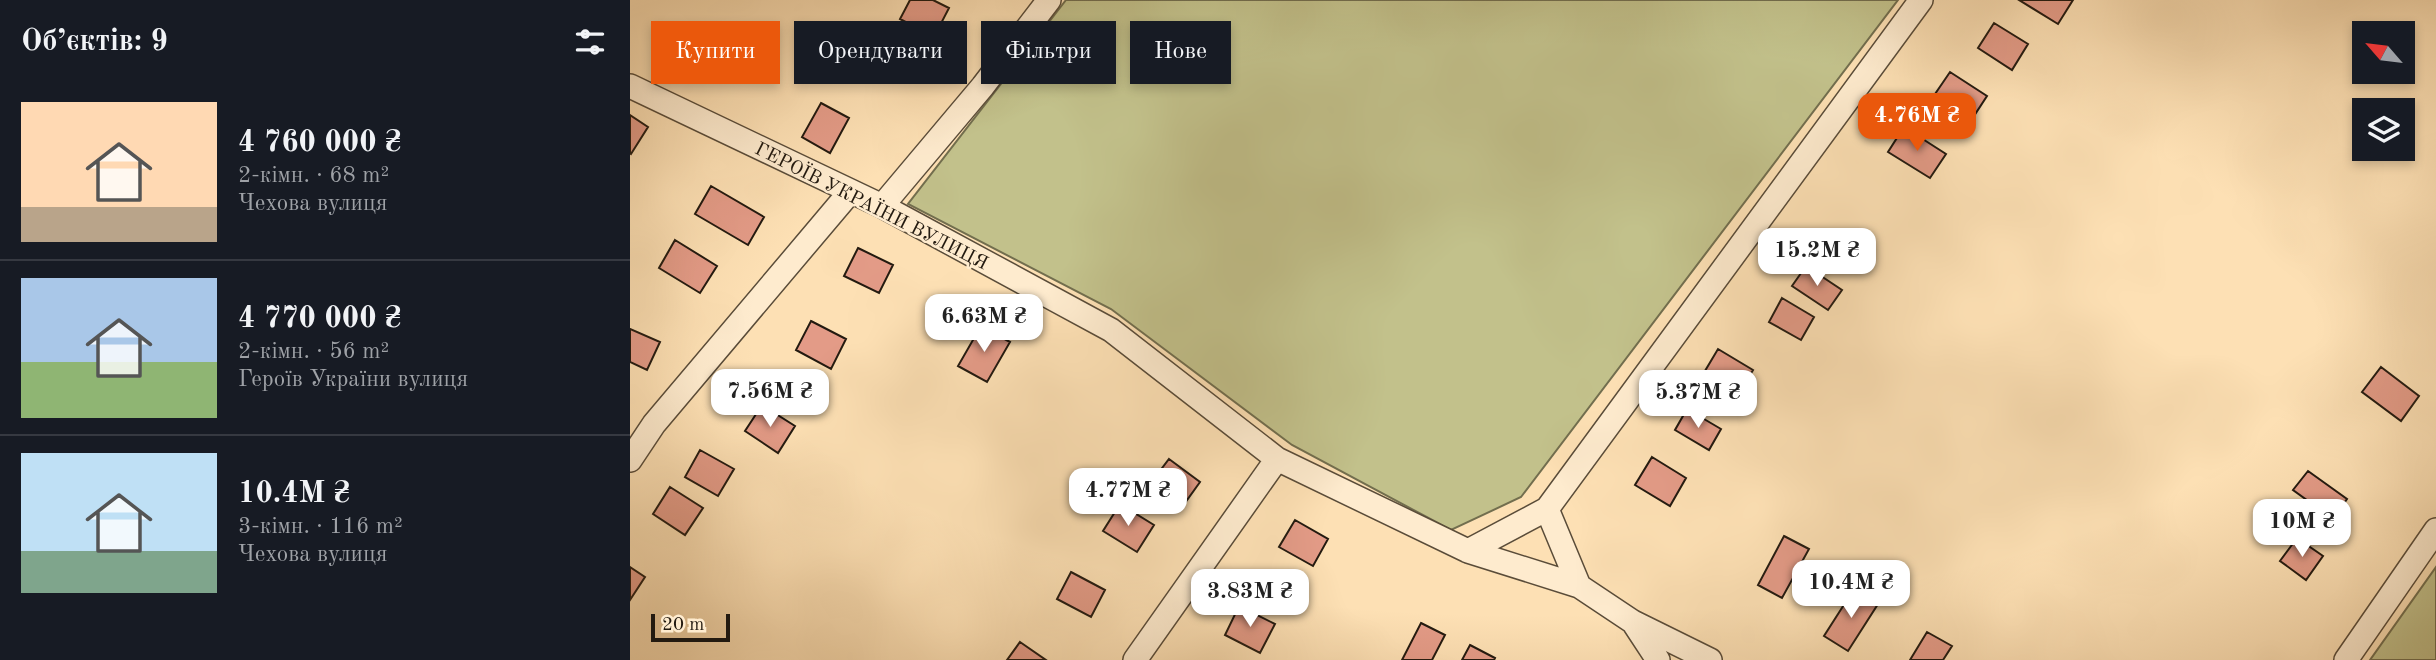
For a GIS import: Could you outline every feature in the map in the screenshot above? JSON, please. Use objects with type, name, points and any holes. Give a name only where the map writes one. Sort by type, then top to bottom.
[{"type":"street","points":[[882,206],[983,86],[1049,0]]},
{"type":"street","points":[[1468,551],[1547,509],[1921,0]]},
{"type":"street","name":"ГЕРОЇВ УКРАЇНИ ВУЛИЦЯ","points":[[630,86],[882,206],[1111,330],[1277,459],[1468,551],[1578,586],[1633,622],[1710,660]]},
{"type":"street","points":[[630,460],[654,424],[850,192]]},
{"type":"street","points":[[1135,660],[1277,459]]},
{"type":"street","points":[[1547,509],[1578,586]]},
{"type":"street","points":[[2346,660],[2436,530]]},
{"type":"street","points":[[1633,622],[1658,660]]},
{"type":"shaded area","points":[[1066,0],[1898,0],[1521,497],[1451,530],[1292,445],[1111,309],[908,204],[1001,84],[1116,84],[1116,21],[1050,21]]},
{"type":"shaded area","points":[[2436,567],[2436,660],[2370,660]]},
{"type":"building","points":[[910,0],[933,0],[949,8],[942,21],[900,19]]},
{"type":"building","points":[[2019,0],[2073,0],[2058,24]]},
{"type":"building","points":[[1994,23],[2028,44],[2012,70],[1978,48]]},
{"type":"building","points":[[1950,72],[1987,96],[1970,122],[1933,97]]},
{"type":"building","points":[[821,103],[849,118],[830,153],[802,137]]},
{"type":"building","points":[[630,115],[648,127],[631,154],[630,153]]},
{"type":"building","points":[[1904,127],[1946,154],[1930,178],[1888,152]]},
{"type":"building","points":[[711,186],[764,217],[748,245],[695,214]]},
{"type":"building","points":[[675,240],[717,266],[700,293],[659,268]]},
{"type":"building","points":[[858,248],[893,265],[879,293],[844,276]]},
{"type":"building","points":[[1806,266],[1842,290],[1828,310],[1792,286]]},
{"type":"building","points":[[1782,298],[1814,317],[1801,340],[1769,322]]},
{"type":"building","points":[[811,321],[846,339],[831,369],[796,350]]},
{"type":"building","points":[[981,326],[1010,342],[987,382],[958,366]]},
{"type":"building","points":[[630,329],[660,342],[647,370],[630,362]]},
{"type":"building","points":[[1718,349],[1753,370],[1737,396],[1702,376]]},
{"type":"building","points":[[2381,367],[2419,396],[2401,421],[2362,392]]},
{"type":"building","points":[[762,405],[795,426],[778,453],[745,431]]},
{"type":"building","points":[[1687,409],[1721,429],[1709,450],[1675,430]]},
{"type":"building","points":[[700,450],[734,469],[718,496],[685,477]]},
{"type":"building","points":[[1652,457],[1686,478],[1670,506],[1635,485]]},
{"type":"building","points":[[1169,459],[1200,482],[1182,507],[1150,484]]},
{"type":"building","points":[[2308,471],[2347,499],[2333,519],[2293,490]]},
{"type":"building","points":[[670,487],[703,508],[685,535],[653,514]]},
{"type":"building","points":[[1120,504],[1154,525],[1137,552],[1103,531]]},
{"type":"building","points":[[1295,520],[1328,539],[1313,566],[1279,547]]},
{"type":"building","points":[[1784,536],[1809,549],[1782,598],[1758,585]]},
{"type":"building","points":[[2297,538],[2323,556],[2306,580],[2280,561]]},
{"type":"building","points":[[630,567],[645,577],[630,600]]},
{"type":"building","points":[[1071,572],[1105,590],[1091,617],[1057,599]]},
{"type":"building","points":[[1854,589],[1878,604],[1848,651],[1824,636]]},
{"type":"building","points":[[1239,606],[1275,624],[1260,653],[1225,635]]},
{"type":"building","points":[[1421,623],[1445,635],[1432,660],[1402,660]]},
{"type":"building","points":[[1927,632],[1952,646],[1943,660],[1910,660]]},
{"type":"building","points":[[1020,642],[1046,660],[1007,660]]},
{"type":"building","points":[[1470,645],[1495,658],[1494,660],[1462,660]]}]
